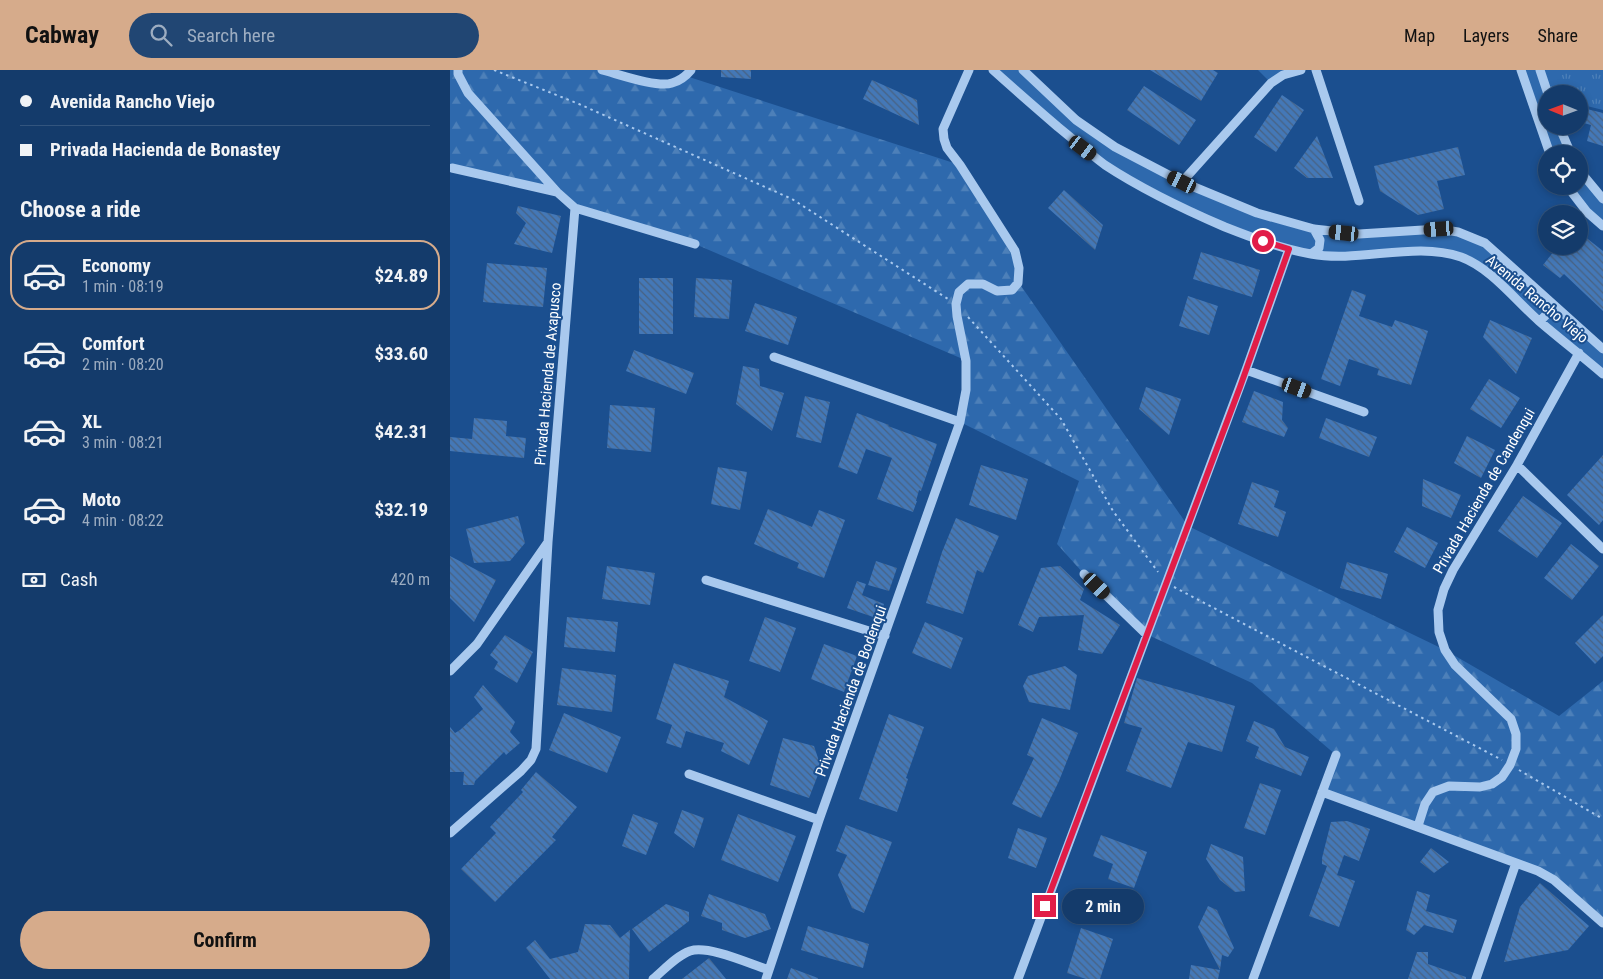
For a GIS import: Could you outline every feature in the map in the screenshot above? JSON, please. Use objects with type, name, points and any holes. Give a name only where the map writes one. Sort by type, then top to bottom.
[{"type":"street","points":[[458,70],[458,74],[468,93],[557,192],[575,208],[696,244]]},
{"type":"street","points":[[602,70],[656,84],[671,84],[686,76],[691,70]]},
{"type":"street","points":[[956,304],[959,292],[968,284],[983,284],[997,291],[1012,290],[1018,283],[1019,268],[1015,251],[947,148],[944,139],[943,129],[969,70]]},
{"type":"street","name":"Avenida Rancho Viejo","points":[[993,70],[1104,164],[1149,192],[1189,212],[1250,236],[1311,254],[1335,257],[1426,251],[1445,253],[1480,266],[1540,321],[1603,374]]},
{"type":"street","points":[[1001,78],[1008,70]]},
{"type":"street","name":"Avenida Rancho Viejo","points":[[1023,70],[1076,120],[1109,143],[1182,182],[1258,213],[1314,229],[1359,234],[1439,229],[1458,232],[1485,243],[1603,349]]},
{"type":"street","points":[[1182,182],[1271,83],[1283,75],[1300,70]]},
{"type":"street","points":[[1316,70],[1359,201]]},
{"type":"street","points":[[1520,70],[1547,145]]},
{"type":"street","points":[[1540,70],[1545,85]]},
{"type":"street","points":[[452,168],[557,192]]},
{"type":"street","points":[[1588,181],[1603,199]]},
{"type":"street","points":[[1574,195],[1587,212],[1603,226]]},
{"type":"street","name":"Privada Hacienda de Axapusco","points":[[450,833],[521,771],[531,760],[536,749],[548,542],[575,208]]},
{"type":"street","points":[[1311,254],[1319,248],[1320,240],[1314,229]]},
{"type":"street","points":[[1018,979],[1246,370],[1289,249]]},
{"type":"street","name":"Privada Hacienda de Bodenqui","points":[[653,979],[680,957],[690,951],[701,949],[712,951],[768,974],[819,820],[960,422],[966,390],[966,360],[956,304]]},
{"type":"street","points":[[1540,321],[1555,306]]},
{"type":"street","name":"Privada Hacienda de Candenqui","points":[[1418,826],[1425,804],[1433,792],[1449,786],[1480,787],[1492,784],[1502,777],[1510,765],[1516,749],[1516,734],[1511,719],[1456,665],[1445,650],[1439,632],[1438,610],[1444,589],[1453,570],[1517,464],[1579,353]]},
{"type":"street","points":[[774,357],[960,422]]},
{"type":"street","points":[[1246,370],[1364,412]]},
{"type":"street","name":"Privada Hacienda de Candenqui","points":[[1517,464],[1603,549]]},
{"type":"street","points":[[450,671],[477,644],[548,542]]},
{"type":"street","points":[[1084,574],[1146,634]]},
{"type":"street","name":"Privada Hacienda de Bodenqui","points":[[706,580],[885,636]]},
{"type":"street","points":[[1252,979],[1336,755]]},
{"type":"street","points":[[688,774],[819,820]]},
{"type":"street","points":[[1322,792],[1538,871],[1554,880],[1603,923]]},
{"type":"street","points":[[1476,979],[1516,863]]},
{"type":"path","points":[[494,70],[579,104],[792,199],[956,304],[1061,419],[1113,511],[1166,582],[1510,765],[1603,819]]},
{"type":"green space","points":[[450,70],[614,70],[656,84],[686,76],[960,165],[1015,251],[1019,283],[1188,526],[1445,650],[1559,716],[1603,681],[1603,923],[1554,880],[1322,792],[1336,755],[1252,683],[1146,634],[1084,574],[1057,544],[1079,481],[960,422],[965,360],[695,244],[575,208],[557,192],[450,168]]},
{"type":"green space","points":[[993,70],[1023,70],[1115,147],[1257,213],[1359,234],[1439,229],[1485,243],[1603,345],[1603,374],[1480,266],[1445,253],[1335,257],[1249,237],[1104,164]]},
{"type":"green space","points":[[1258,70],[1301,70],[1271,83]]},
{"type":"green space","points":[[1521,70],[1540,70],[1544,85],[1538,85],[1538,119]]},
{"type":"green space","points":[[1540,70],[1603,70],[1603,110],[1588,106],[1588,85],[1545,85]]},
{"type":"green space","points":[[1543,135],[1563,135],[1567,145],[1547,145]]},
{"type":"green space","points":[[1588,181],[1603,199],[1603,226],[1588,209],[1588,205],[1584,205],[1575,195],[1588,195]]},
{"type":"building","points":[[721,70],[751,70],[751,79],[721,77]]},
{"type":"building","points":[[1150,70],[1213,70],[1218,73],[1201,101]]},
{"type":"building","points":[[872,80],[917,100],[919,125],[863,99]]},
{"type":"building","points":[[1144,86],[1196,120],[1179,145],[1127,110]]},
{"type":"building","points":[[1282,95],[1304,110],[1276,152],[1254,137]]},
{"type":"building","points":[[1588,109],[1603,113],[1603,146],[1587,141],[1591,125],[1588,124]]},
{"type":"building","points":[[1317,136],[1333,178],[1307,178],[1294,168]]},
{"type":"building","points":[[1458,147],[1465,175],[1437,181],[1444,209],[1418,215],[1380,191],[1374,166]]},
{"type":"building","points":[[1064,190],[1103,225],[1095,250],[1048,208]]},
{"type":"building","points":[[518,206],[561,216],[552,253],[514,244],[526,223],[516,213]]},
{"type":"building","points":[[1588,239],[1603,251],[1603,311],[1564,274],[1560,278],[1543,265],[1551,255],[1588,255]]},
{"type":"building","points":[[1201,252],[1260,270],[1252,297],[1193,279]]},
{"type":"building","points":[[487,263],[547,268],[543,307],[483,302]]},
{"type":"building","points":[[639,278],[673,278],[673,334],[639,334]]},
{"type":"building","points":[[696,278],[732,280],[729,319],[694,317]]},
{"type":"building","points":[[1352,290],[1366,295],[1359,316],[1392,327],[1395,320],[1428,331],[1411,385],[1377,375],[1379,369],[1349,359],[1340,386],[1321,379]]},
{"type":"building","points":[[1188,296],[1218,306],[1209,335],[1179,326]]},
{"type":"building","points":[[755,303],[797,317],[788,345],[745,331]]},
{"type":"building","points":[[1490,320],[1532,338],[1516,374],[1483,337]]},
{"type":"building","points":[[634,350],[694,373],[686,394],[626,371]]},
{"type":"building","points":[[743,366],[759,369],[760,386],[784,393],[772,431],[736,404]]},
{"type":"building","points":[[1489,379],[1520,398],[1501,428],[1470,409]]},
{"type":"building","points":[[1146,387],[1181,399],[1169,435],[1139,409]]},
{"type":"building","points":[[1254,391],[1283,402],[1282,420],[1288,428],[1284,437],[1242,422]]},
{"type":"building","points":[[805,396],[830,402],[821,443],[796,437]]},
{"type":"building","points":[[610,405],[655,408],[651,452],[607,448]]},
{"type":"building","points":[[857,413],[937,444],[921,491],[919,490],[913,512],[877,499],[892,458],[866,449],[857,474],[838,467]]},
{"type":"building","points":[[474,418],[507,421],[506,436],[526,438],[524,458],[450,451],[450,437],[472,439]]},
{"type":"building","points":[[1326,418],[1377,437],[1369,457],[1319,438]]},
{"type":"building","points":[[1467,436],[1495,450],[1481,478],[1454,463]]},
{"type":"building","points":[[1603,455],[1603,520],[1599,525],[1567,495]]},
{"type":"building","points":[[981,465],[1028,479],[1016,520],[969,505]]},
{"type":"building","points":[[718,467],[747,472],[740,510],[711,504]]},
{"type":"building","points":[[1423,479],[1461,495],[1451,518],[1422,506]]},
{"type":"building","points":[[1252,482],[1279,491],[1274,507],[1286,512],[1278,537],[1238,524]]},
{"type":"building","points":[[1523,496],[1562,523],[1537,558],[1498,531]]},
{"type":"building","points":[[768,509],[812,527],[819,510],[845,520],[824,578],[797,568],[799,563],[754,544]]},
{"type":"building","points":[[518,516],[525,543],[510,561],[474,563],[466,529]]},
{"type":"building","points":[[956,518],[999,536],[983,573],[977,570],[963,614],[926,603],[942,552]]},
{"type":"building","points":[[1407,527],[1438,543],[1425,568],[1394,552]]},
{"type":"building","points":[[1571,544],[1599,566],[1572,600],[1544,578]]},
{"type":"building","points":[[450,556],[496,580],[474,622],[450,598]]},
{"type":"building","points":[[876,561],[897,568],[889,591],[868,585]]},
{"type":"building","points":[[1347,562],[1388,574],[1381,599],[1340,588]]},
{"type":"building","points":[[607,566],[655,573],[650,605],[602,599]]},
{"type":"building","points":[[1060,566],[1084,589],[1080,600],[1120,625],[1102,654],[1078,650],[1084,615],[1039,617],[1033,632],[1018,625],[1041,568]]},
{"type":"building","points":[[857,581],[866,584],[862,595],[884,604],[879,619],[847,608]]},
{"type":"building","points":[[1603,615],[1603,656],[1595,664],[1575,643]]},
{"type":"building","points":[[567,617],[618,622],[615,652],[564,647]]},
{"type":"building","points":[[765,617],[796,628],[780,672],[749,661]]},
{"type":"building","points":[[925,622],[963,638],[951,669],[912,653]]},
{"type":"building","points":[[505,635],[533,652],[517,683],[494,669],[498,662],[490,655]]},
{"type":"building","points":[[824,644],[857,656],[844,692],[811,679]]},
{"type":"building","points":[[674,663],[729,681],[724,697],[768,721],[749,765],[721,751],[724,743],[686,731],[681,748],[666,743],[672,725],[656,719]]},
{"type":"building","points":[[1065,666],[1077,675],[1070,710],[1029,702],[1023,686],[1028,676]]},
{"type":"building","points":[[562,668],[616,675],[612,712],[557,705]]},
{"type":"building","points":[[1137,678],[1235,706],[1222,752],[1188,742],[1171,788],[1126,771],[1142,728],[1124,723]]},
{"type":"building","points":[[483,685],[515,722],[510,732],[520,743],[506,755],[504,752],[475,781],[474,785],[463,785],[464,772],[450,772],[450,727],[455,733],[483,709],[474,697]]},
{"type":"building","points":[[564,713],[621,737],[607,773],[549,750]]},
{"type":"building","points":[[889,714],[924,727],[906,778],[908,779],[897,812],[859,799]]},
{"type":"building","points":[[1042,718],[1078,733],[1059,781],[1041,818],[1012,804],[1034,758],[1027,755]]},
{"type":"building","points":[[1254,721],[1274,729],[1285,747],[1309,757],[1301,776],[1255,758],[1259,747],[1246,741]]},
{"type":"building","points":[[783,738],[814,746],[821,767],[809,798],[770,785]]},
{"type":"building","points":[[536,772],[577,807],[552,837],[556,840],[495,902],[461,869],[496,833],[490,827],[523,792],[521,790]]},
{"type":"building","points":[[1260,783],[1281,790],[1265,835],[1244,828]]},
{"type":"building","points":[[682,810],[704,818],[694,848],[674,833]]},
{"type":"building","points":[[633,814],[658,823],[646,855],[622,846]]},
{"type":"building","points":[[738,814],[796,836],[778,882],[721,860]]},
{"type":"building","points":[[1347,821],[1370,829],[1359,861],[1344,855],[1337,875],[1355,881],[1339,927],[1309,916],[1327,866],[1322,864],[1322,858],[1331,822]]},
{"type":"building","points":[[846,825],[892,842],[864,913],[852,908],[838,875],[847,855],[836,851]]},
{"type":"building","points":[[1018,828],[1047,838],[1036,868],[1008,858]]},
{"type":"building","points":[[1101,835],[1147,852],[1134,888],[1108,879],[1113,864],[1093,856]]},
{"type":"building","points":[[1211,844],[1243,857],[1245,891],[1235,892],[1220,880],[1206,859]]},
{"type":"building","points":[[1431,848],[1449,862],[1434,873],[1420,862]]},
{"type":"building","points":[[1540,883],[1589,926],[1568,950],[1504,962],[1520,907]]},
{"type":"building","points":[[1417,891],[1430,895],[1426,911],[1457,920],[1453,933],[1424,925],[1414,935],[1406,930]]},
{"type":"building","points":[[709,894],[765,914],[771,929],[745,938],[722,930],[722,923],[701,916]]},
{"type":"building","points":[[666,904],[689,912],[689,921],[649,952],[632,929]]},
{"type":"building","points":[[1208,906],[1217,910],[1234,948],[1228,957],[1222,955],[1220,970],[1198,927]]},
{"type":"building","points":[[585,924],[610,925],[620,938],[630,930],[629,979],[550,979],[526,948],[535,940],[550,959],[578,952]]},
{"type":"building","points":[[808,926],[869,944],[863,968],[801,950]]},
{"type":"building","points":[[1081,928],[1113,939],[1100,979],[1086,979],[1067,973]]},
{"type":"building","points":[[1417,952],[1428,952],[1428,964],[1466,977],[1466,979],[1408,979]]},
{"type":"building","points":[[709,958],[726,979],[682,979]]},
{"type":"building","points":[[1191,965],[1220,970],[1218,979],[1189,979]]},
{"type":"building","points":[[791,968],[818,978],[818,979],[787,979]]},
{"type":"route","points":[[1045,906],[1240,387],[1289,249],[1263,241]]}]
